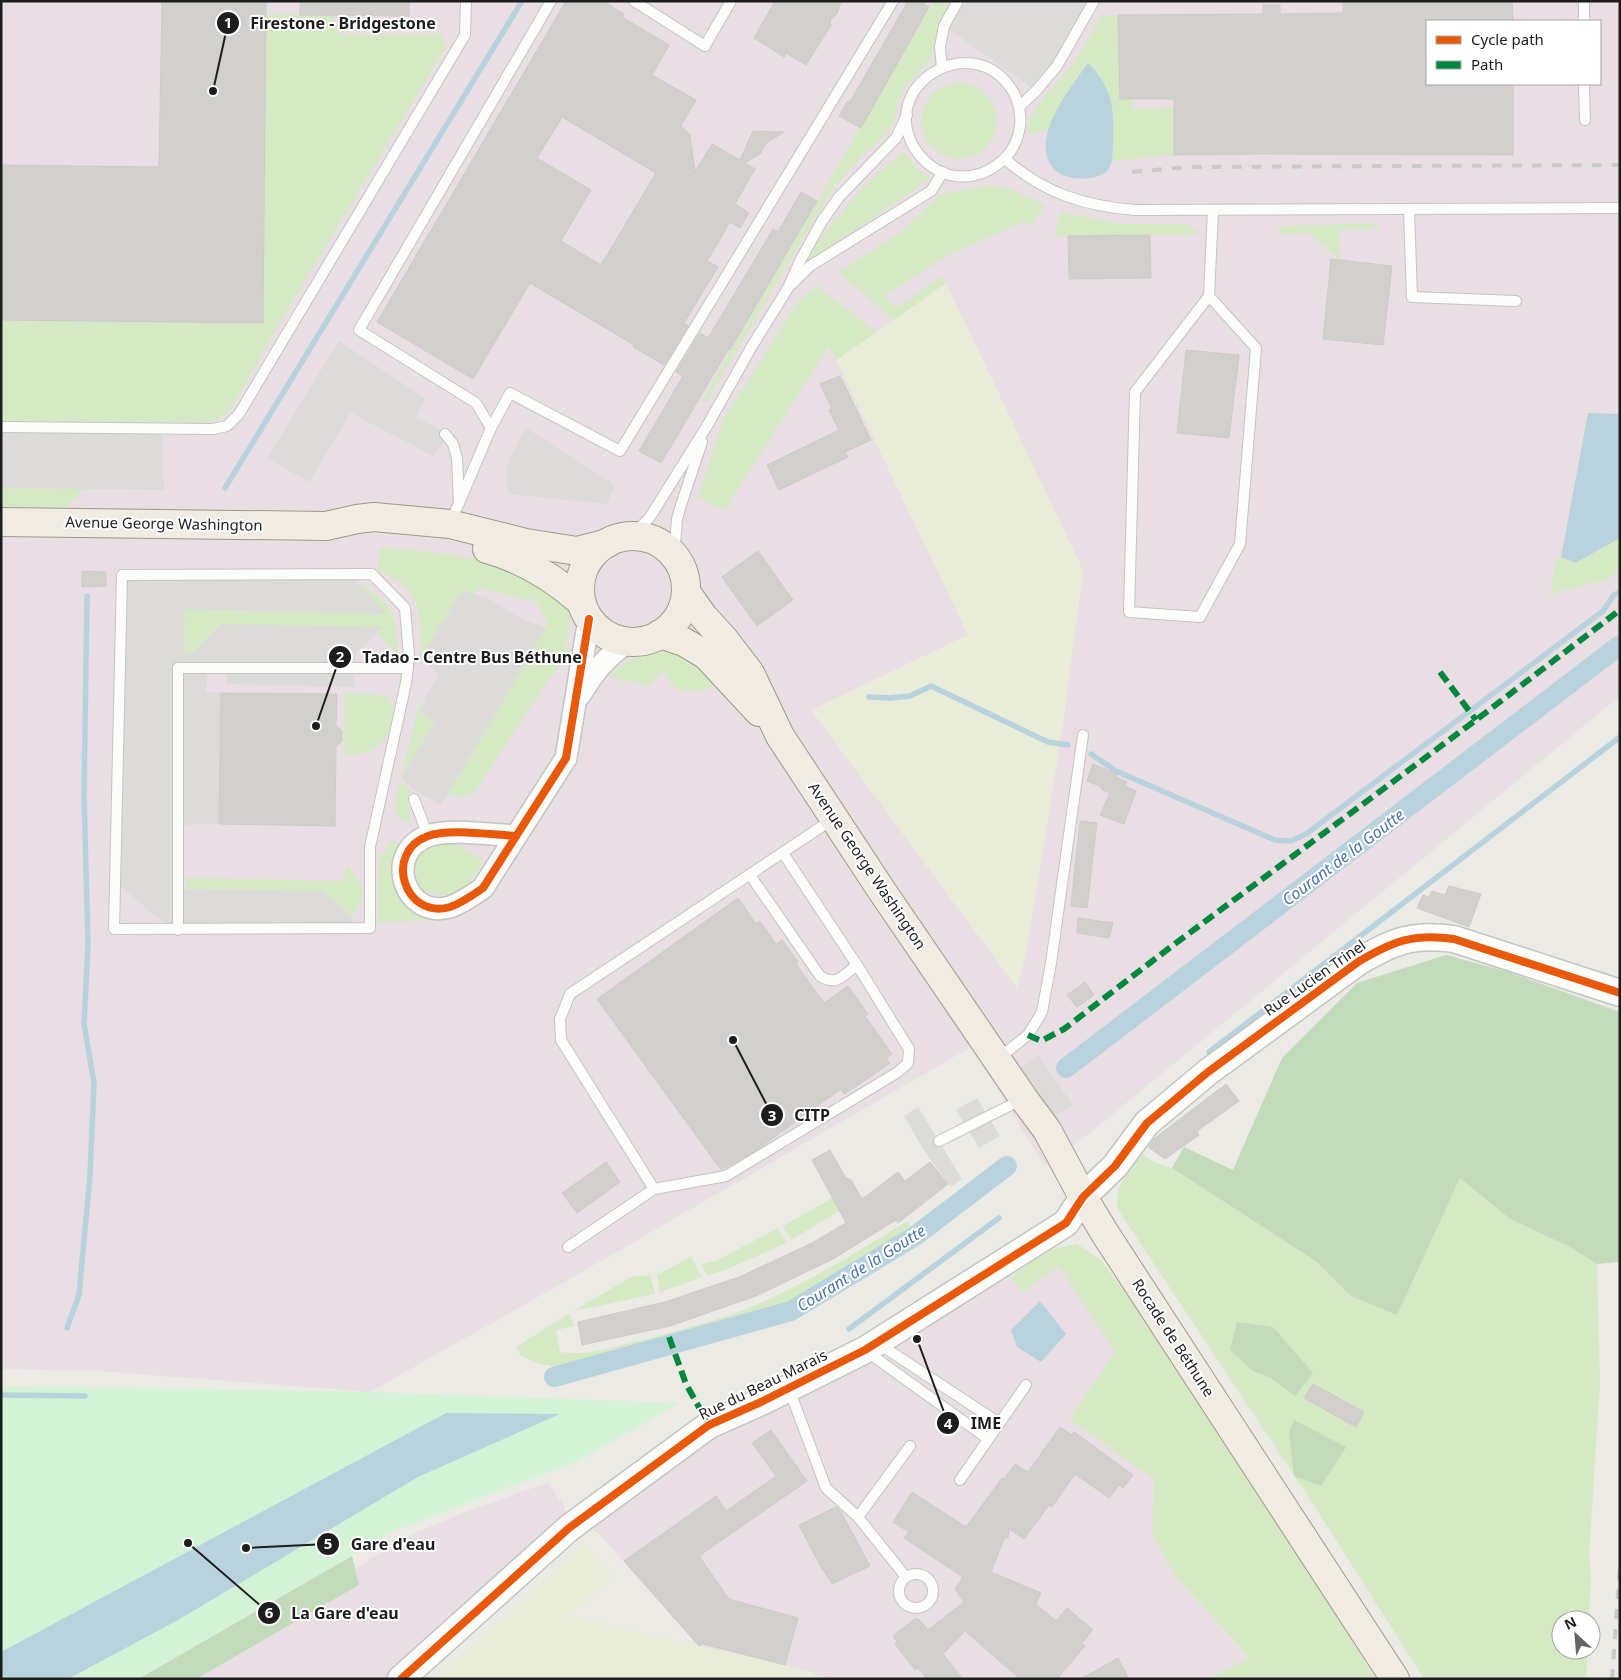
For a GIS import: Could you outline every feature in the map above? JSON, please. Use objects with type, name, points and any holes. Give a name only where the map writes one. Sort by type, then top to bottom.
[{"type":"main road","name":"Avenue George Washington","points":[[1,522],[326,526],[374,517],[454,513],[526,543],[577,551],[620,540]]},
{"type":"main road","name":"Avenue George Washington","points":[[326,526],[355,536],[438,538],[494,551],[518,559],[564,586],[585,610]]},
{"type":"main road","points":[[644,538],[656,541],[674,556],[684,576],[686,592],[679,614],[671,626],[650,639],[627,642],[612,638],[599,630],[585,610],[580,584],[584,568],[594,553],[620,540],[644,538]]},
{"type":"main road","name":"Avenue George Washington","points":[[686,592],[703,616],[724,638],[750,673],[780,736],[954,996]]},
{"type":"main road","name":"Avenue George Washington","points":[[660,634],[684,642],[706,655],[780,736]]},
{"type":"main road","name":"Rocade de Béthune","points":[[954,996],[1047,1130],[1083,1197],[1395,1679]]},
{"type":"street","points":[[516,836],[444,832],[417,841],[408,851],[403,864],[406,888],[412,897],[434,908],[449,907],[469,898],[483,888],[566,758],[575,703],[585,610]]},
{"type":"street","points":[[575,703],[596,670],[607,658],[627,642]]},
{"type":"street","name":"Rue Lucien Trinel","points":[[1083,1197],[1115,1166],[1147,1123],[1208,1072],[1358,962],[1400,941],[1428,936],[1454,939],[1620,993]]},
{"type":"street","name":"Rue du Beau Marais","points":[[401,1679],[569,1528],[709,1425],[789,1389],[871,1347],[1066,1223],[1083,1197]]},
{"type":"lane","points":[[1,427],[213,429],[227,426],[239,414],[466,35],[466,1]]},
{"type":"lane","points":[[491,428],[476,403],[359,330],[551,1]]},
{"type":"lane","points":[[634,1],[705,46],[731,1]]},
{"type":"lane","points":[[454,513],[491,428],[510,393],[620,451],[893,1]]},
{"type":"lane","points":[[942,68],[940,47],[944,26],[958,1]]},
{"type":"lane","points":[[1019,107],[1036,91],[1057,66],[1094,1]]},
{"type":"lane","points":[[1584,1],[1584,20]]},
{"type":"lane","points":[[966,63],[985,67],[1001,76],[1013,90],[1019,107],[1020,126],[1016,144],[1005,159],[990,170],[972,176],[954,176],[936,170],[921,158],[910,142],[906,122],[909,103],[917,86],[931,73],[948,65],[966,63]]},
{"type":"lane","points":[[1584,85],[1585,120]]},
{"type":"lane","points":[[620,540],[650,517],[707,426],[752,346],[788,288],[800,260],[822,221],[839,197],[896,138],[907,115]]},
{"type":"lane","points":[[1005,159],[1019,171],[1044,187],[1069,198],[1109,208],[1135,210],[1620,208]]},
{"type":"lane","points":[[788,288],[810,266],[931,191],[943,172]]},
{"type":"lane","points":[[1409,209],[1412,298],[1516,301]]},
{"type":"lane","points":[[1209,296],[1256,348],[1240,544],[1200,617],[1129,612],[1135,392],[1209,296],[1213,210]]},
{"type":"lane","points":[[674,556],[680,505],[707,426]]},
{"type":"lane","points":[[445,434],[453,444],[457,458],[454,513]]},
{"type":"lane","points":[[372,574],[405,608],[409,656],[406,684],[370,847],[370,928],[178,930],[114,929],[122,575],[372,574]]},
{"type":"lane","points":[[178,930],[178,668],[408,668]]},
{"type":"lane","points":[[997,1060],[1028,1035],[1042,1012],[1051,963],[1082,735]]},
{"type":"lane","points":[[414,799],[428,836]]},
{"type":"lane","points":[[654,1189],[561,1040],[560,1019],[570,994],[834,818]]},
{"type":"lane","points":[[568,1247],[654,1189],[726,1176],[898,1072],[908,1063],[908,1049],[857,965],[783,852]]},
{"type":"lane","points":[[750,875],[820,976],[828,981],[836,981],[857,965]]},
{"type":"lane","points":[[939,1141],[1024,1099]]},
{"type":"lane","points":[[871,1347],[999,1423]]},
{"type":"lane","points":[[871,1347],[988,1439]]},
{"type":"lane","points":[[960,1480],[1026,1385]]},
{"type":"lane","points":[[789,1389],[826,1488],[858,1517],[906,1576]]},
{"type":"lane","points":[[858,1517],[910,1446]]},
{"type":"shaded area","points":[[1,1],[1620,1],[1620,696],[1090,1133],[1045,1166],[971,1047],[370,1392],[98,1371],[1,1369]]},
{"type":"shaded area","points":[[958,1],[1094,1],[1036,91],[944,26]]},
{"type":"shaded area","points":[[339,341],[426,399],[416,417],[449,434],[433,456],[351,413],[309,482],[267,458]]},
{"type":"shaded area","points":[[1,427],[162,428],[164,490],[1,488]]},
{"type":"shaded area","points":[[526,428],[615,485],[607,504],[508,494],[506,472],[510,457]]},
{"type":"shaded area","points":[[350,574],[386,614],[185,609],[184,653],[193,653],[221,624],[383,627],[356,653],[354,687],[226,684],[229,668],[208,668],[206,692],[221,693],[219,824],[178,825],[179,889],[323,891],[351,918],[353,928],[178,930],[157,918],[115,881],[122,575]]},
{"type":"shaded area","points":[[462,591],[486,597],[523,620],[546,628],[441,805],[418,792],[401,779],[435,722],[421,712],[425,698],[439,674],[420,659]]},
{"type":"shaded area","points":[[1038,1055],[1073,1105],[1053,1118],[1019,1069]]},
{"type":"shaded area","points":[[977,1098],[1000,1136],[979,1148],[956,1110]]},
{"type":"shaded area","points":[[918,1107],[962,1179],[951,1187],[923,1149],[904,1116]]},
{"type":"shaded area","points":[[1002,1264],[1022,1292],[1059,1265],[1115,1352],[1069,1419],[1154,1479],[1152,1533],[1175,1575],[1249,1659],[1208,1679],[831,1679],[785,1665],[699,1646],[600,1535],[581,1518],[644,1471]]},
{"type":"shaded area","points":[[547,1483],[564,1505],[569,1528],[401,1679],[196,1679],[359,1585],[356,1568],[408,1536],[468,1511]]},
{"type":"green space","points":[[934,1],[953,1],[943,20],[931,58],[905,88],[899,100],[894,122],[884,136],[864,154],[833,188],[705,404],[701,402]]},
{"type":"green space","points":[[266,14],[332,15],[340,34],[442,34],[446,47],[276,329],[230,411],[217,420],[202,423],[1,421],[1,320],[263,323]]},
{"type":"green space","points":[[1118,15],[1120,99],[1132,99],[1133,109],[1174,108],[1174,155],[1112,161],[1111,99],[1059,107],[1048,130],[1028,134],[1029,118],[1036,107],[1074,63],[1101,17]]},
{"type":"green space","points":[[959,83],[973,86],[986,94],[994,107],[997,121],[994,135],[986,148],[973,156],[959,159],[945,156],[932,148],[924,135],[921,121],[924,107],[932,94],[945,86]]},
{"type":"green space","points":[[904,152],[918,170],[930,178],[812,258],[808,256],[829,227],[864,187]]},
{"type":"green space","points":[[994,185],[1008,188],[1045,205],[1032,225],[1023,222],[948,255],[885,296],[897,308],[940,277],[946,283],[894,320],[838,272],[901,232],[937,197],[945,193]]},
{"type":"green space","points":[[1061,212],[1121,224],[1187,224],[1201,234],[1055,236]]},
{"type":"green space","points":[[1369,223],[1383,229],[1339,230],[1340,260],[1309,233],[1275,234],[1283,226]]},
{"type":"green space","points":[[946,283],[1083,570],[1064,718],[1026,954],[1017,988],[811,710],[968,635],[836,360]]},
{"type":"green space","points":[[817,286],[877,332],[836,360],[829,346],[725,510],[698,498],[723,420],[798,301]]},
{"type":"green space","points":[[1,488],[85,489],[64,508],[1,507]]},
{"type":"green space","points":[[1620,538],[1620,571],[1608,579],[1550,594],[1556,559],[1561,557],[1575,563]]},
{"type":"green space","points":[[380,548],[424,551],[486,562],[525,578],[558,597],[564,602],[569,613],[570,630],[565,646],[573,650],[544,686],[475,792],[463,797],[448,794],[548,624],[537,602],[479,588],[475,594],[462,591],[420,659],[421,630],[416,605],[403,585],[377,570]]},
{"type":"green space","points":[[358,583],[376,594],[390,610],[395,622],[398,654],[377,633],[382,628],[184,653],[185,609],[386,614]]},
{"type":"green space","points":[[671,652],[691,659],[715,682],[705,691],[676,690],[663,671],[650,686],[609,677],[630,660],[637,657]]},
{"type":"green space","points":[[345,692],[387,696],[392,704],[394,715],[391,727],[381,743],[372,750],[344,755]]},
{"type":"green space","points":[[419,704],[423,706],[421,712],[435,722],[401,779]]},
{"type":"green space","points":[[400,782],[411,789],[408,802],[411,816],[406,824],[395,809],[395,800]]},
{"type":"green space","points":[[393,840],[400,845],[393,869],[392,882],[400,897],[411,909],[432,919],[378,922],[379,858]]},
{"type":"green space","points":[[442,842],[454,844],[482,859],[483,864],[466,886],[456,893],[445,895],[425,891],[413,877],[413,869],[423,850]]},
{"type":"green space","points":[[347,865],[356,877],[362,891],[360,903],[351,918],[323,891],[187,889],[186,878],[344,881]]},
{"type":"green space","points":[[1446,955],[1508,972],[1620,1012],[1620,1262],[1597,1264],[1570,1247],[1510,1219],[1460,1178],[1397,1315],[1351,1296],[1317,1262],[1172,1168],[1184,1147],[1233,1170],[1282,1058],[1357,983]]},
{"type":"green space","points":[[1139,1152],[1154,1162],[1172,1168],[1317,1262],[1351,1296],[1397,1314],[1460,1178],[1510,1219],[1570,1247],[1597,1264],[1600,1384],[1589,1555],[1591,1576],[1589,1610],[1551,1610],[1551,1660],[1587,1660],[1586,1679],[1424,1679],[1317,1510],[1117,1208],[1118,1189]]},
{"type":"green space","points":[[850,1188],[857,1200],[791,1240],[783,1226]]},
{"type":"green space","points":[[907,1221],[913,1228],[815,1289],[763,1314],[668,1343],[584,1365],[564,1368],[540,1364],[521,1356],[516,1347],[570,1313],[574,1326],[556,1330],[560,1352],[580,1353],[599,1351],[718,1319],[765,1301],[802,1283]]},
{"type":"green space","points":[[778,1228],[786,1243],[723,1271],[707,1275],[701,1264],[716,1261]]},
{"type":"green space","points":[[1077,1244],[1101,1260],[1137,1308],[1250,1478],[1376,1679],[1208,1679],[1249,1658],[1175,1575],[1152,1533],[1154,1479],[1069,1419],[1115,1352],[1059,1266],[1022,1292],[1011,1277],[1046,1251]]},
{"type":"green space","points":[[691,1257],[702,1277],[660,1292],[657,1275]]},
{"type":"green space","points":[[650,1275],[655,1294],[574,1311],[631,1277]]},
{"type":"green space","points":[[1237,1322],[1273,1327],[1313,1373],[1295,1396],[1271,1378],[1253,1371],[1230,1350]]},
{"type":"green space","points":[[1,1386],[370,1392],[680,1403],[574,1463],[396,1530],[138,1679],[1,1679]]},
{"type":"green space","points":[[1294,1420],[1346,1447],[1321,1486],[1294,1476],[1289,1432]]},
{"type":"green space","points":[[585,1544],[614,1576],[569,1616],[785,1665],[831,1679],[436,1679]]},
{"type":"green space","points":[[352,1556],[359,1585],[196,1679],[138,1679]]},
{"type":"water","points":[[1088,63],[1101,79],[1110,98],[1113,119],[1113,153],[1111,164],[1106,172],[1088,178],[1069,177],[1055,170],[1049,162],[1046,150],[1047,137],[1051,123],[1064,97]]},
{"type":"water","points":[[1588,413],[1620,414],[1620,538],[1575,563],[1561,557]]},
{"type":"water","points":[[1040,1301],[1066,1334],[1041,1362],[1017,1347],[1011,1330]]},
{"type":"water","points":[[446,1413],[560,1414],[418,1477],[178,1620],[68,1679],[1,1679],[1,1652]]},
{"type":"building","points":[[162,1],[266,1],[263,323],[1,320],[1,165],[159,167]]},
{"type":"building","points":[[300,1],[409,1],[409,16],[300,15]]},
{"type":"building","points":[[566,1],[603,1],[624,14],[622,17],[669,45],[652,75],[696,100],[681,126],[690,135],[695,172],[712,144],[740,160],[753,131],[784,132],[766,143],[761,153],[745,163],[755,169],[735,204],[749,213],[740,228],[730,222],[707,261],[718,267],[684,323],[688,326],[664,365],[530,283],[473,379],[377,322]],"holes":[[[562,117],[656,173],[601,265],[561,241],[591,190],[537,158]]]},
{"type":"building","points":[[775,1],[841,1],[837,14],[830,20],[831,25],[806,65],[786,53],[784,57],[754,38]]},
{"type":"building","points":[[908,1],[919,1],[929,7],[861,128],[839,116],[848,101],[850,102]]},
{"type":"building","points":[[1343,1],[1512,1],[1513,20],[1426,20],[1426,85],[1513,85],[1513,155],[1174,155],[1174,99],[1120,99],[1118,15],[1263,14],[1263,5],[1280,5],[1280,14],[1343,13]]},
{"type":"building","points":[[801,192],[817,201],[661,463],[639,451],[683,376],[676,372],[700,333],[708,338],[773,229],[778,232]]},
{"type":"building","points":[[1150,235],[1151,278],[1069,279],[1068,236]]},
{"type":"building","points":[[1331,259],[1392,266],[1383,345],[1323,339]]},
{"type":"building","points":[[1186,350],[1239,355],[1229,438],[1177,433]]},
{"type":"building","points":[[840,376],[871,440],[845,452],[848,457],[779,490],[767,465],[839,430],[829,410],[832,409],[820,384]]},
{"type":"building","points":[[758,551],[793,600],[757,626],[722,577]]},
{"type":"building","points":[[82,571],[106,572],[106,586],[82,587]]},
{"type":"building","points":[[221,693],[337,694],[336,725],[342,731],[342,741],[336,747],[335,826],[219,824]]},
{"type":"building","points":[[1093,764],[1117,774],[1116,777],[1127,782],[1125,786],[1136,791],[1124,824],[1100,815],[1110,793],[1101,789],[1102,787],[1087,781]]},
{"type":"building","points":[[1080,821],[1097,823],[1087,908],[1071,906]]},
{"type":"building","points":[[1449,886],[1481,894],[1469,927],[1417,908],[1423,895],[1429,897],[1432,891],[1445,895]]},
{"type":"building","points":[[738,898],[756,924],[760,921],[776,944],[782,940],[798,962],[796,964],[824,1003],[848,986],[868,1014],[865,1016],[892,1054],[886,1058],[890,1063],[870,1077],[844,1094],[841,1089],[755,1151],[721,1170],[597,999]]},
{"type":"building","points":[[1078,918],[1113,923],[1109,938],[1077,933]]},
{"type":"building","points":[[1085,982],[1094,995],[1077,1007],[1067,995]]},
{"type":"building","points":[[1226,1084],[1239,1101],[1197,1131],[1199,1135],[1165,1159],[1148,1147],[1155,1138]]},
{"type":"building","points":[[830,1150],[846,1178],[851,1180],[862,1199],[898,1172],[905,1181],[930,1162],[948,1184],[898,1223],[896,1220],[833,1259],[756,1296],[670,1326],[582,1345],[578,1322],[665,1302],[739,1277],[812,1243],[846,1223],[812,1160]]},
{"type":"building","points":[[606,1162],[620,1182],[577,1213],[562,1193]]},
{"type":"building","points":[[1313,1384],[1364,1412],[1356,1427],[1304,1398]]},
{"type":"building","points":[[1060,1427],[1072,1435],[1074,1432],[1133,1475],[1123,1488],[1119,1485],[1109,1498],[1075,1474],[1052,1507],[1049,1505],[1024,1539],[1009,1529],[1008,1538],[1005,1537],[991,1572],[1041,1593],[1036,1604],[1056,1621],[1067,1608],[1093,1630],[1082,1643],[1085,1646],[1057,1679],[1020,1679],[965,1631],[943,1654],[963,1679],[927,1679],[918,1668],[915,1670],[895,1644],[897,1642],[893,1636],[916,1618],[928,1630],[964,1602],[955,1589],[963,1577],[904,1538],[909,1532],[893,1522],[912,1492],[966,1527],[1002,1478],[1004,1479],[1015,1464],[1028,1472]]},
{"type":"building","points":[[771,1430],[807,1481],[699,1556],[729,1599],[798,1618],[785,1665],[703,1644],[699,1646],[624,1561],[716,1496],[726,1511],[776,1476],[752,1443]]},
{"type":"building","points":[[836,1507],[840,1510],[870,1566],[832,1584],[823,1571],[799,1525]]},
{"type":"building","points":[[1118,1658],[1129,1679],[1081,1679]]},
{"type":"waterway","points":[[225,488],[522,1]]},
{"type":"waterway","points":[[1091,754],[1116,771],[1275,840],[1291,841],[1306,834],[1603,611],[1614,595],[1620,592]]},
{"type":"waterway","points":[[67,1328],[79,1295],[90,1176],[94,1083],[84,1024],[88,944],[84,796],[87,596]]},
{"type":"waterway","name":"Courant de la Goutte","points":[[1066,1068],[1620,645]]},
{"type":"waterway","points":[[869,697],[890,698],[910,696],[931,686],[1048,742],[1068,745]]},
{"type":"waterway","points":[[1209,1052],[1620,737]]},
{"type":"waterway","name":"Courant de la Goutte","points":[[554,1377],[791,1311],[915,1236],[1007,1166]]},
{"type":"waterway","points":[[849,1329],[999,1218]]},
{"type":"waterway","points":[[1,1395],[85,1396]]},
{"type":"railway","points":[[1132,172],[1186,167],[1620,165]]},
{"type":"railway","points":[[1612,1679],[1620,1566]]},
{"type":"marked path","points":[[1028,1035],[1041,1041],[1064,1029],[1620,610]]},
{"type":"marked path","points":[[1440,672],[1476,720]]},
{"type":"marked path","points":[[669,1337],[686,1384],[709,1425]]},
{"type":"cycle path","points":[[516,836],[459,832],[447,832],[428,836],[414,844],[406,856],[403,869],[405,882],[411,894],[421,904],[434,908],[450,907],[467,899],[483,888],[566,758],[589,619]]},
{"type":"cycle path","points":[[401,1679],[569,1528],[709,1425],[761,1402],[865,1350],[1066,1223],[1083,1197],[1115,1166],[1147,1123],[1208,1072],[1358,962],[1404,940],[1440,937],[1454,939],[1620,993]]},
{"type":"place","name":"Firestone - Bridgestone","points":[[213,91]]},
{"type":"place","name":"Tadao - Centre Bus Béthune","points":[[316,726]]},
{"type":"place","name":"CITP","points":[[733,1040]]},
{"type":"place","name":"IME","points":[[917,1339]]},
{"type":"place","name":"La Gare d'eau","points":[[188,1543]]},
{"type":"place","name":"Gare d'eau","points":[[246,1548]]}]
